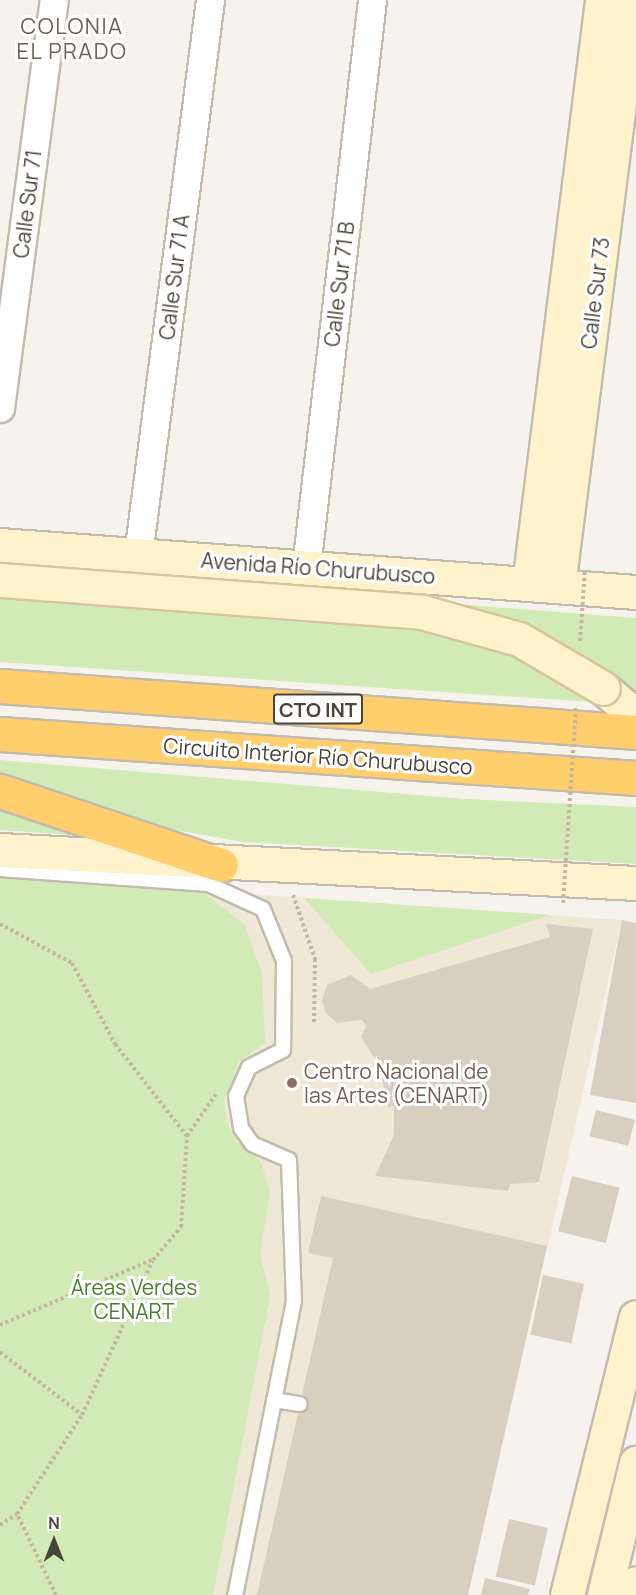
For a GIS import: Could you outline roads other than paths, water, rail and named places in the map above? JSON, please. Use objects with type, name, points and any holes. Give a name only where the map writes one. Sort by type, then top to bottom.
[{"type":"highway","name":"CTO INT","points":[[0,686],[636,732]]},
{"type":"highway","name":"Circuito Interior Río Churubusco","points":[[0,734],[636,778]]},
{"type":"highway","points":[[0,791],[221,865]]},
{"type":"main road","name":"Calle Sur 73","points":[[557,580],[602,0]]},
{"type":"main road","name":"Calle Sur 73","points":[[557,580],[632,0]]},
{"type":"main road","name":"Avenida Río Churubusco","points":[[0,544],[306,567],[557,580],[636,592]]},
{"type":"main road","points":[[0,580],[389,608],[454,618],[549,653],[636,716]]},
{"type":"main road","points":[[0,850],[221,865],[636,883]]},
{"type":"main road","points":[[567,1595],[635,1325]]},
{"type":"main road","points":[[604,1595],[636,1463]]},
{"type":"main road","points":[[633,1595],[636,1583]]},
{"type":"street","name":"Calle Sur 71","points":[[0,408],[54,0]]},
{"type":"street","name":"Calle Sur 71 A","points":[[138,555],[210,0]]},
{"type":"street","name":"Calle Sur 71 B","points":[[306,567],[372,0]]},
{"type":"lane","points":[[0,868],[208,884],[263,909],[285,961],[283,1050],[262,1057],[240,1080],[236,1111],[241,1128],[261,1150],[289,1160],[294,1300],[235,1595]]},
{"type":"lane","points":[[274,1400],[300,1404]]},
{"type":"place","name":"Centro Nacional de las Artes (CENART)","points":[[292,1083]]},
{"type":"district","name":"COLONIA EL PRADO","points":[[72,38]]},
{"type":"park label","name":"Áreas Verdes CENART","points":[[134,1299]]}]
